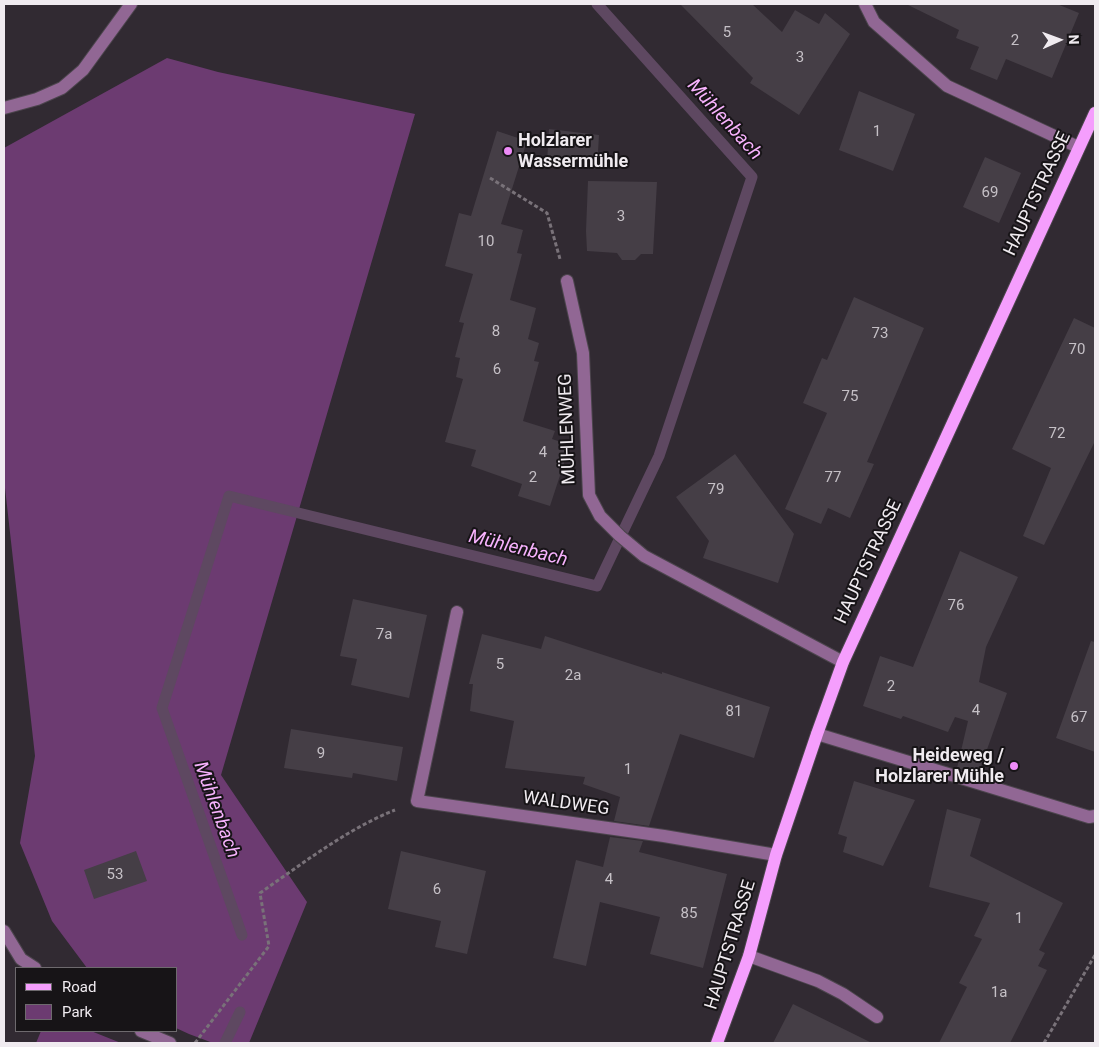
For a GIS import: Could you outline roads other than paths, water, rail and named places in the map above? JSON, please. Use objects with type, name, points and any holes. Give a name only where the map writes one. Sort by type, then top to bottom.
[{"type":"main road","name":"HAUPTSTRASSE","points":[[718,1043],[749,956],[776,855],[843,662],[1095,112]]},
{"type":"street","points":[[4,108],[37,99],[62,88],[82,70],[130,4]]},
{"type":"street","points":[[865,4],[874,22],[947,86],[1078,147]]},
{"type":"street","name":"MÜHLENWEG","points":[[567,281],[583,353],[588,495],[600,516],[644,556],[843,662]]},
{"type":"street","name":"WALDWEG","points":[[457,612],[417,801],[664,836],[776,855]]},
{"type":"street","points":[[817,734],[1089,817],[1095,816]]},
{"type":"street","points":[[4,931],[21,958],[34,967]]},
{"type":"street","points":[[749,956],[818,981],[843,994],[877,1017]]},
{"type":"street","points":[[143,1032],[170,1043]]},
{"type":"waterway","name":"Mühlenbach","points":[[242,935],[162,708],[229,496],[597,586],[659,456],[752,177],[597,4]]},
{"type":"waterway","name":"Mühlenbach","points":[[225,1043],[240,1012]]},
{"type":"place","name":"Holzlarer Wassermühle","points":[[508,151]]},
{"type":"place","name":"Heideweg / Holzlarer Mühle","points":[[1014,766]]}]
